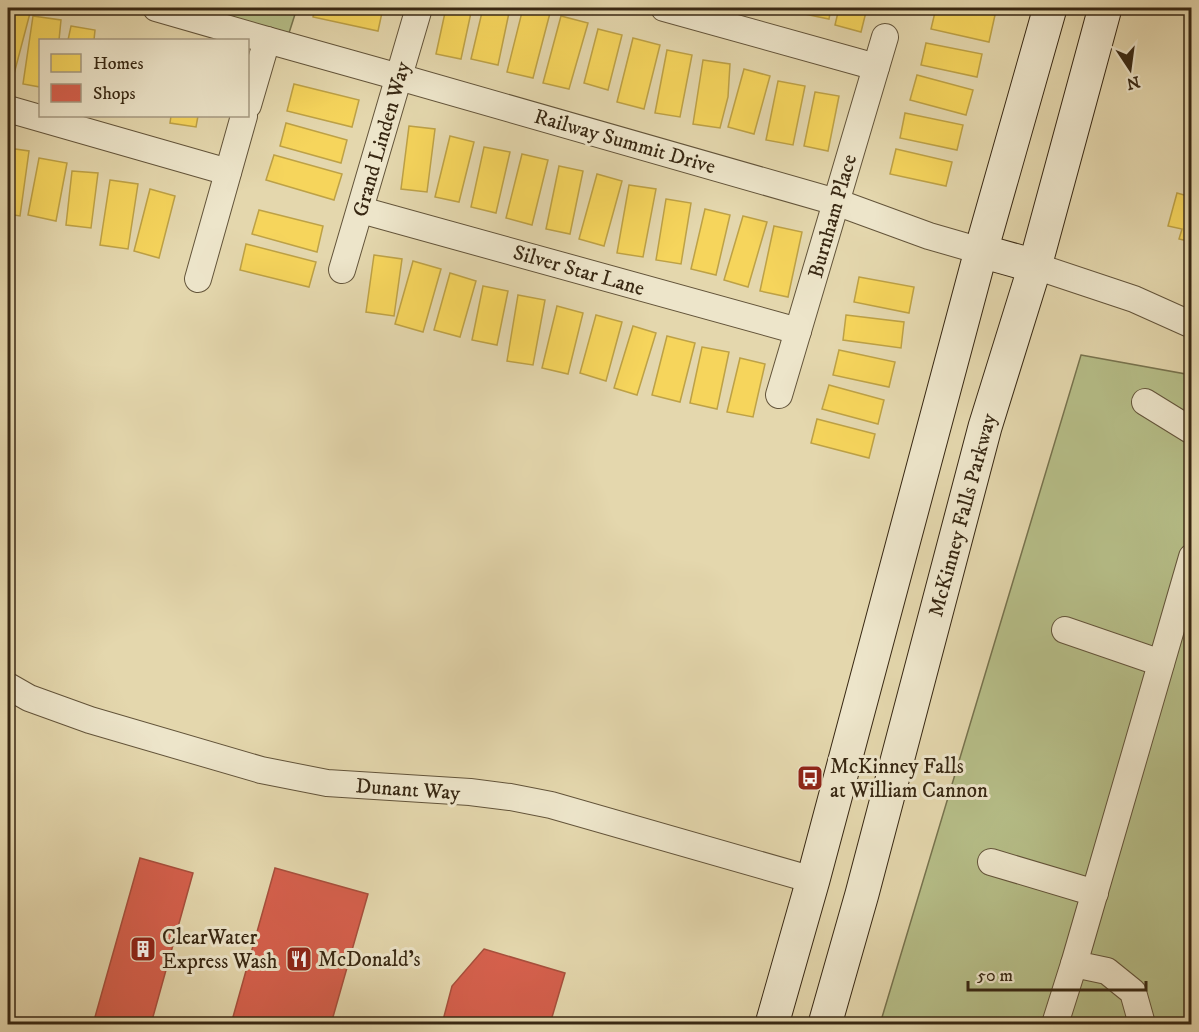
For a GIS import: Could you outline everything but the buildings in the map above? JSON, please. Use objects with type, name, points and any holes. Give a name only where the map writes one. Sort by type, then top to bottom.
[{"type":"main road","points":[[771,1024],[813,880],[981,251],[1050,8]]},
{"type":"main road","name":"McKinney Falls Parkway","points":[[825,1024],[862,894],[985,428],[1035,266],[1105,8]]},
{"type":"main road","points":[[981,251],[1035,266]]},
{"type":"street","name":"Railway Summit Drive","points":[[156,8],[836,202],[928,236],[981,251]]},
{"type":"street","name":"Grand Linden Way","points":[[342,270],[419,8]]},
{"type":"street","points":[[664,8],[876,67]]},
{"type":"street","name":"Burnham Place","points":[[779,395],[885,37]]},
{"type":"street","points":[[249,102],[267,40]]},
{"type":"street","points":[[8,109],[228,172]]},
{"type":"street","points":[[198,279],[244,117]]},
{"type":"street","name":"Silver Star Lane","points":[[361,210],[798,331]]},
{"type":"street","points":[[1035,266],[1134,298],[1191,325]]},
{"type":"street","points":[[1145,402],[1191,431]]},
{"type":"street","points":[[1055,1024],[1191,557]]},
{"type":"street","points":[[1065,630],[1161,663]]},
{"type":"street","name":"Dunant Way","points":[[8,686],[29,698],[90,720],[261,770],[327,783],[470,792],[551,805],[813,880]]},
{"type":"street","points":[[991,862],[1095,893]]},
{"type":"street","points":[[1074,964],[1107,972],[1132,992],[1142,1024]]},
{"type":"green space","points":[[200,8],[297,8],[289,33]]},
{"type":"green space","points":[[1081,355],[1191,375],[1191,1024],[880,1024]]},
{"type":"place","name":"McKinney Falls at William Cannon","points":[[810,778]]},
{"type":"place","name":"ClearWater Express Wash","points":[[143,949]]},
{"type":"place","name":"McDonald's","points":[[299,959]]}]
